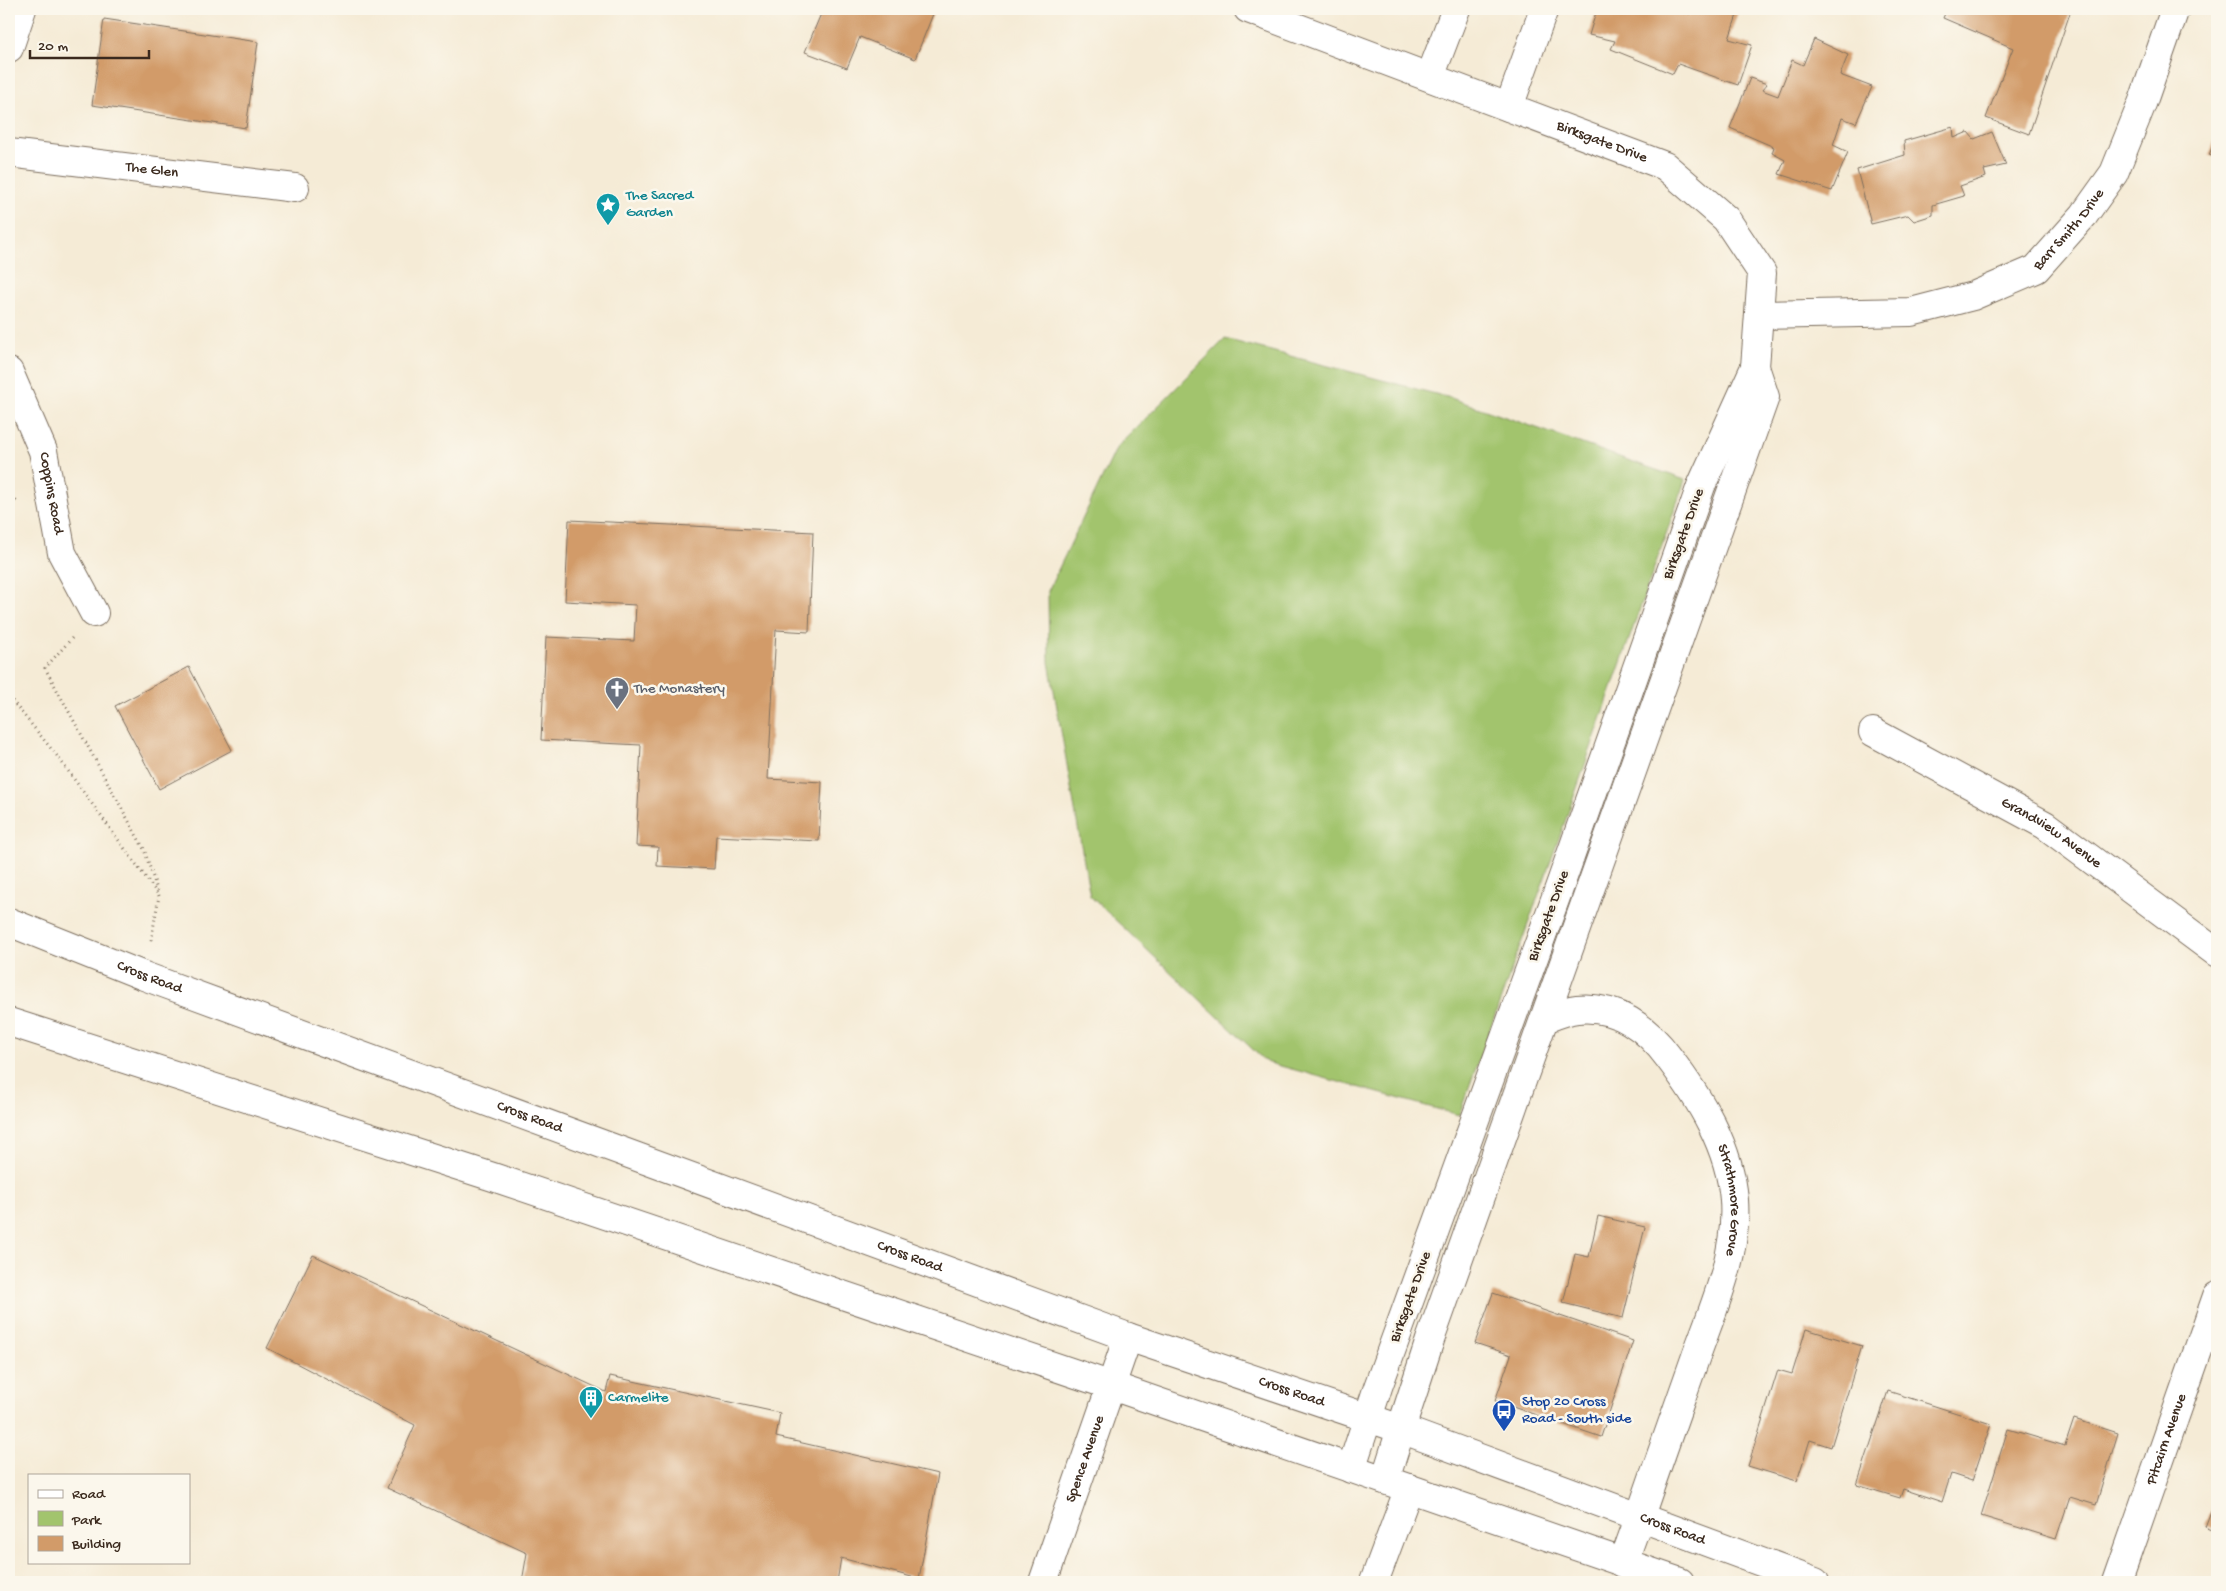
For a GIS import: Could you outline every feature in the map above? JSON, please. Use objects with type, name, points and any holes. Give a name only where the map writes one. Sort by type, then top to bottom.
[{"type":"main road","points":[[9,48],[22,9]]},
{"type":"main road","name":"Birksgate Drive","points":[[1248,9],[1665,166],[1726,218],[1762,273],[1755,367],[1701,486],[1554,903],[1367,1418],[1351,1469]]},
{"type":"main road","points":[[1430,77],[1456,9]]},
{"type":"main road","points":[[1509,107],[1544,9]]},
{"type":"main road","name":"Barr Smith Drive","points":[[1759,314],[1911,312],[1973,296],[2036,269],[2084,215],[2114,172],[2143,101],[2175,9]]},
{"type":"main road","name":"The Glen","points":[[9,152],[295,188]]},
{"type":"main road","name":"Birksgate Drive","points":[[1374,1582],[1397,1484],[1401,1429],[1430,1340],[1765,397],[1755,367]]},
{"type":"main road","name":"Coppins Road","points":[[9,372],[44,451],[62,553],[94,613]]},
{"type":"main road","name":"Grandview Avenue","points":[[1873,732],[2045,825],[2217,953]]},
{"type":"main road","name":"Cross Road","points":[[9,922],[144,976],[1128,1337],[1401,1429],[1815,1582]]},
{"type":"main road","name":"Strathmore Grove","points":[[1545,1019],[1576,1008],[1599,1009],[1633,1021],[1660,1045],[1688,1083],[1710,1121],[1726,1160],[1732,1192],[1733,1244],[1722,1285],[1623,1563]]},
{"type":"main road","points":[[9,1022],[493,1177],[1112,1386],[1680,1582]]},
{"type":"main road","name":"Pitcairn Avenue","points":[[2117,1582],[2217,1296]]},
{"type":"main road","name":"Spence Avenue","points":[[1043,1582],[1128,1337]]},
{"type":"path","points":[[94,613],[45,668],[144,849],[159,896],[144,976]]},
{"type":"path","points":[[9,696],[58,757],[159,896]]},
{"type":"green space","points":[[1225,339],[1451,398],[1685,480],[1566,819],[1459,1115],[1266,1062],[1090,896],[1049,662],[1048,591],[1117,447]]},
{"type":"building","points":[[823,9],[935,9],[915,59],[860,37],[847,68],[805,52]]},
{"type":"building","points":[[1597,9],[1674,9],[1690,14],[1692,9],[1739,9],[1729,39],[1752,45],[1738,85],[1678,64],[1673,74],[1611,49],[1615,41],[1589,35]]},
{"type":"building","points":[[1947,9],[2071,10],[2029,134],[1986,118],[2013,48],[1943,18]]},
{"type":"building","points":[[104,19],[258,42],[246,128],[92,105]]},
{"type":"building","points":[[1814,39],[1848,55],[1840,75],[1872,87],[1856,123],[1842,118],[1833,145],[1848,152],[1832,191],[1779,174],[1785,160],[1772,153],[1774,147],[1730,128],[1750,78],[1767,84],[1762,90],[1778,96],[1792,60],[1803,65]]},
{"type":"building","points":[[1953,127],[1954,138],[1968,132],[1974,139],[1992,132],[2006,165],[1984,170],[1986,177],[1960,186],[1964,196],[1933,205],[1933,215],[1914,221],[1908,215],[1871,224],[1857,170],[1905,155],[1904,141]]},
{"type":"building","points":[[2217,135],[2217,158],[2209,155]]},
{"type":"building","points":[[569,520],[813,532],[809,632],[776,630],[768,779],[822,782],[819,841],[716,836],[714,869],[657,866],[658,847],[636,846],[641,745],[541,740],[546,637],[634,641],[636,605],[565,601]]},
{"type":"building","points":[[189,667],[232,750],[159,789],[115,706]]},
{"type":"building","points":[[1598,1216],[1645,1227],[1623,1318],[1563,1303],[1575,1254],[1589,1257]]},
{"type":"building","name":"Carmelite","points":[[313,1255],[606,1392],[610,1376],[780,1413],[776,1437],[938,1474],[919,1579],[841,1558],[837,1582],[522,1582],[527,1553],[387,1488],[415,1425],[267,1348]]},
{"type":"building","points":[[1493,1293],[1633,1341],[1601,1437],[1495,1401],[1511,1355],[1475,1343]]},
{"type":"building","points":[[1806,1329],[1862,1346],[1831,1447],[1810,1440],[1797,1481],[1748,1466],[1778,1370],[1792,1374]]},
{"type":"building","points":[[1888,1391],[1991,1424],[1972,1481],[1951,1474],[1942,1502],[1903,1489],[1900,1498],[1857,1485]]},
{"type":"building","points":[[2074,1419],[2118,1433],[2096,1505],[2070,1497],[2056,1539],[1981,1516],[2008,1429],[2065,1446]]},
{"type":"building","points":[[2217,1495],[2217,1532],[2205,1527]]},
{"type":"place","name":"The Sacred Garden","points":[[608,226]]},
{"type":"place","name":"The Monastery","points":[[617,710]]},
{"type":"place","name":"Carmelite","points":[[591,1419]]},
{"type":"place","name":"Stop 20 Cross Road - South side","points":[[1504,1432]]}]
